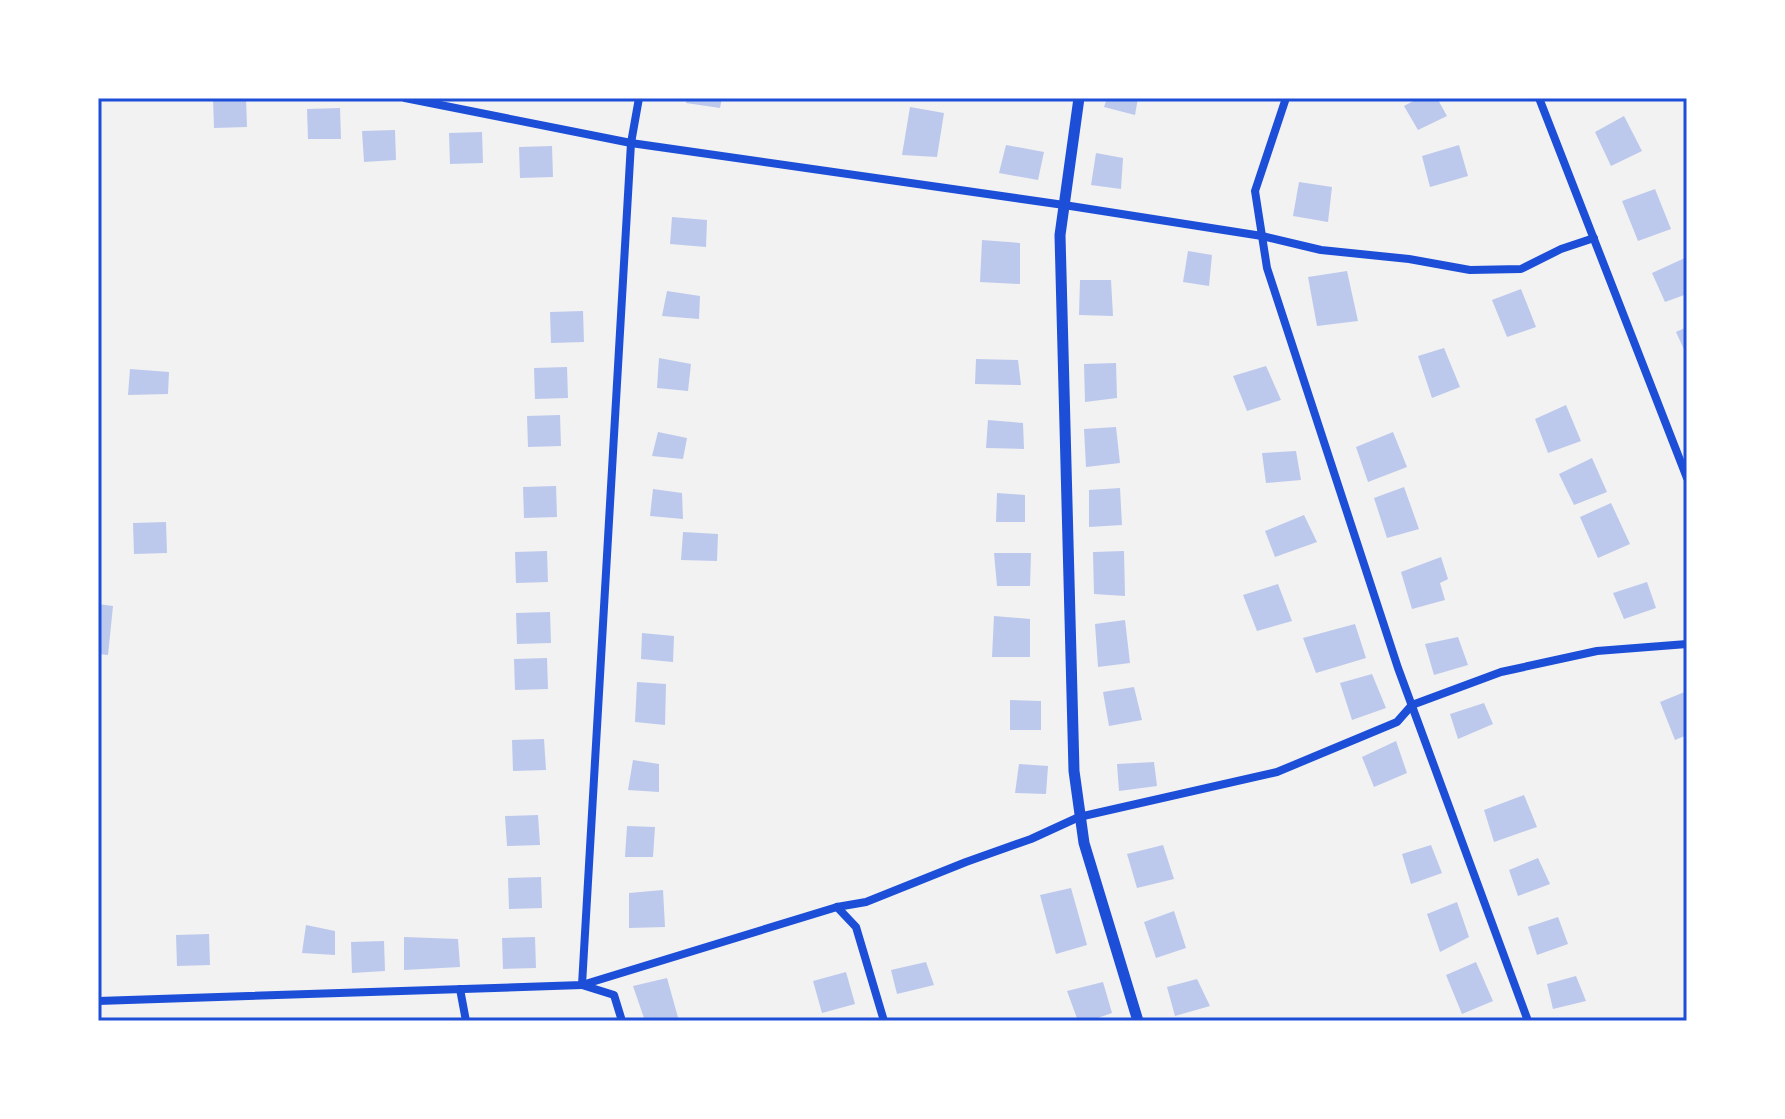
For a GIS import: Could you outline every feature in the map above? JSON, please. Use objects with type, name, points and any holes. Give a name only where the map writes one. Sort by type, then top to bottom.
[{"type":"street","points":[[405,98],[631,143],[1064,205],[1262,236],[1321,250],[1409,259],[1470,270],[1521,269],[1561,249],[1594,238]]},
{"type":"street","points":[[582,985],[631,143],[639,98]]},
{"type":"street","points":[[1079,98],[1060,235],[1074,771],[1084,843],[1138,1021]]},
{"type":"street","points":[[1286,98],[1255,191],[1267,268],[1412,705],[1528,1021]]},
{"type":"street","points":[[1539,98],[1687,478]]},
{"type":"street","points":[[98,1001],[582,985],[837,907],[866,902],[1031,839],[1079,817],[1277,772],[1397,722],[1412,705],[1501,672],[1597,651],[1687,644]]},
{"type":"street","points":[[837,907],[856,927],[884,1021]]},
{"type":"street","points":[[582,985],[614,995],[622,1021]]},
{"type":"street","points":[[460,989],[466,1021]]},
{"type":"building","points":[[213,98],[246,98],[247,127],[214,128]]},
{"type":"building","points":[[687,98],[722,98],[720,108],[686,103]]},
{"type":"building","points":[[1107,98],[1138,98],[1135,115],[1104,107]]},
{"type":"building","points":[[1419,98],[1437,98],[1447,116],[1418,130],[1404,106]]},
{"type":"building","points":[[910,107],[944,113],[937,157],[902,155]]},
{"type":"building","points":[[340,108],[341,139],[308,139],[307,109]]},
{"type":"building","points":[[1624,116],[1642,151],[1611,166],[1595,132]]},
{"type":"building","points":[[395,130],[396,160],[364,162],[362,131]]},
{"type":"building","points":[[482,132],[483,163],[450,164],[449,133]]},
{"type":"building","points":[[1006,145],[1044,152],[1038,180],[999,173]]},
{"type":"building","points":[[1459,145],[1468,176],[1430,187],[1422,156]]},
{"type":"building","points":[[552,146],[553,177],[520,178],[519,147]]},
{"type":"building","points":[[1096,153],[1123,158],[1121,189],[1091,185]]},
{"type":"building","points":[[1299,182],[1332,187],[1328,222],[1293,216]]},
{"type":"building","points":[[1655,189],[1671,229],[1638,241],[1622,201]]},
{"type":"building","points":[[672,217],[707,220],[706,247],[670,244]]},
{"type":"building","points":[[982,240],[1020,243],[1020,284],[980,282]]},
{"type":"building","points":[[1188,251],[1212,255],[1209,286],[1183,282]]},
{"type":"building","points":[[1687,257],[1687,294],[1665,302],[1652,273]]},
{"type":"building","points":[[1347,271],[1358,321],[1317,326],[1308,277]]},
{"type":"building","points":[[1080,280],[1111,280],[1113,316],[1079,315]]},
{"type":"building","points":[[1521,289],[1536,327],[1507,337],[1492,300]]},
{"type":"building","points":[[667,291],[700,296],[699,319],[662,316]]},
{"type":"building","points":[[583,311],[584,342],[551,343],[550,312]]},
{"type":"building","points":[[1687,327],[1687,356],[1676,332]]},
{"type":"building","points":[[1444,348],[1460,387],[1432,398],[1418,356]]},
{"type":"building","points":[[659,358],[691,364],[688,391],[657,388]]},
{"type":"building","points":[[976,359],[1018,360],[1021,385],[975,384]]},
{"type":"building","points":[[1116,363],[1117,398],[1085,402],[1084,364]]},
{"type":"building","points":[[1266,366],[1281,400],[1247,411],[1233,376]]},
{"type":"building","points":[[567,367],[568,398],[535,399],[534,368]]},
{"type":"building","points":[[130,369],[169,372],[168,394],[128,395]]},
{"type":"building","points":[[1566,405],[1581,441],[1548,453],[1535,419]]},
{"type":"building","points":[[560,415],[561,446],[528,447],[527,416]]},
{"type":"building","points":[[988,420],[1023,423],[1024,449],[986,448]]},
{"type":"building","points":[[1116,427],[1120,463],[1086,467],[1084,429]]},
{"type":"building","points":[[658,432],[687,438],[683,459],[652,456]]},
{"type":"building","points":[[1393,432],[1407,467],[1368,482],[1356,447]]},
{"type":"building","points":[[1296,451],[1301,480],[1266,483],[1262,453]]},
{"type":"building","points":[[1592,458],[1607,492],[1574,505],[1559,474]]},
{"type":"building","points":[[556,486],[557,517],[524,518],[523,487]]},
{"type":"building","points":[[1404,487],[1419,529],[1387,538],[1374,498]]},
{"type":"building","points":[[1120,488],[1122,525],[1089,527],[1089,490]]},
{"type":"building","points":[[653,489],[682,493],[683,519],[650,516]]},
{"type":"building","points":[[997,493],[1025,495],[1025,522],[996,522]]},
{"type":"building","points":[[1611,503],[1630,544],[1598,558],[1580,517]]},
{"type":"building","points":[[1304,515],[1317,542],[1275,557],[1265,531]]},
{"type":"building","points":[[166,522],[167,553],[134,554],[133,523]]},
{"type":"building","points":[[683,532],[718,534],[717,561],[681,560]]},
{"type":"building","points":[[547,551],[548,582],[516,583],[515,552]]},
{"type":"building","points":[[1124,551],[1125,596],[1094,594],[1093,552]]},
{"type":"building","points":[[994,553],[1031,553],[1030,586],[997,586]]},
{"type":"building","points":[[1441,557],[1448,579],[1440,583],[1445,600],[1412,609],[1401,572]]},
{"type":"building","points":[[1647,582],[1656,608],[1624,619],[1613,593]]},
{"type":"building","points":[[1278,584],[1292,621],[1257,631],[1243,595]]},
{"type":"building","points":[[98,604],[113,606],[108,655],[98,654]]},
{"type":"building","points":[[550,612],[551,643],[517,644],[516,613]]},
{"type":"building","points":[[994,616],[1030,619],[1030,657],[992,657]]},
{"type":"building","points":[[1125,620],[1130,663],[1098,667],[1095,624]]},
{"type":"building","points":[[1355,624],[1366,658],[1316,673],[1303,638]]},
{"type":"building","points":[[642,633],[674,636],[673,662],[641,659]]},
{"type":"building","points":[[1458,637],[1468,665],[1434,675],[1425,644]]},
{"type":"building","points":[[547,658],[548,689],[515,690],[514,659]]},
{"type":"building","points":[[1372,674],[1386,708],[1352,720],[1340,683]]},
{"type":"building","points":[[637,682],[666,684],[665,725],[635,722]]},
{"type":"building","points":[[1134,687],[1142,720],[1109,726],[1103,692]]},
{"type":"building","points":[[1687,691],[1687,735],[1675,740],[1660,702]]},
{"type":"building","points":[[1010,700],[1041,701],[1041,730],[1010,730]]},
{"type":"building","points":[[1484,703],[1493,724],[1458,739],[1450,714]]},
{"type":"building","points":[[544,739],[546,770],[513,771],[512,740]]},
{"type":"building","points":[[1396,741],[1407,773],[1374,787],[1362,757]]},
{"type":"building","points":[[633,760],[659,764],[659,792],[628,790]]},
{"type":"building","points":[[1154,762],[1157,786],[1119,791],[1117,764]]},
{"type":"building","points":[[1019,764],[1048,766],[1046,794],[1015,793]]},
{"type":"building","points":[[1524,795],[1537,827],[1494,842],[1484,810]]},
{"type":"building","points":[[538,815],[540,845],[507,846],[505,816]]},
{"type":"building","points":[[627,826],[655,827],[653,857],[625,857]]},
{"type":"building","points":[[1163,845],[1174,879],[1137,888],[1127,854]]},
{"type":"building","points":[[1431,845],[1442,873],[1411,884],[1402,854]]},
{"type":"building","points":[[1538,858],[1550,884],[1518,896],[1509,870]]},
{"type":"building","points":[[541,877],[542,908],[509,909],[508,878]]},
{"type":"building","points":[[1071,888],[1087,945],[1056,954],[1040,895]]},
{"type":"building","points":[[663,890],[665,927],[629,928],[629,893]]},
{"type":"building","points":[[1457,902],[1469,937],[1440,952],[1427,914]]},
{"type":"building","points":[[1174,911],[1186,948],[1156,958],[1144,922]]},
{"type":"building","points":[[1558,917],[1568,944],[1537,955],[1528,927]]},
{"type":"building","points":[[306,925],[335,931],[335,955],[302,953]]},
{"type":"building","points":[[209,934],[210,965],[177,966],[176,935]]},
{"type":"building","points":[[404,937],[458,939],[460,967],[404,970]]},
{"type":"building","points":[[535,937],[536,968],[503,969],[502,938]]},
{"type":"building","points":[[384,941],[385,971],[352,973],[351,942]]},
{"type":"building","points":[[926,962],[934,985],[897,994],[891,970]]},
{"type":"building","points":[[1476,962],[1493,1001],[1462,1014],[1446,975]]},
{"type":"building","points":[[846,972],[855,1004],[822,1013],[813,981]]},
{"type":"building","points":[[1576,976],[1586,1001],[1553,1009],[1547,984]]},
{"type":"building","points":[[667,978],[679,1021],[645,1021],[633,986]]},
{"type":"building","points":[[1197,979],[1210,1006],[1175,1016],[1167,987]]},
{"type":"building","points":[[1103,982],[1112,1013],[1089,1021],[1078,1021],[1067,991]]}]
